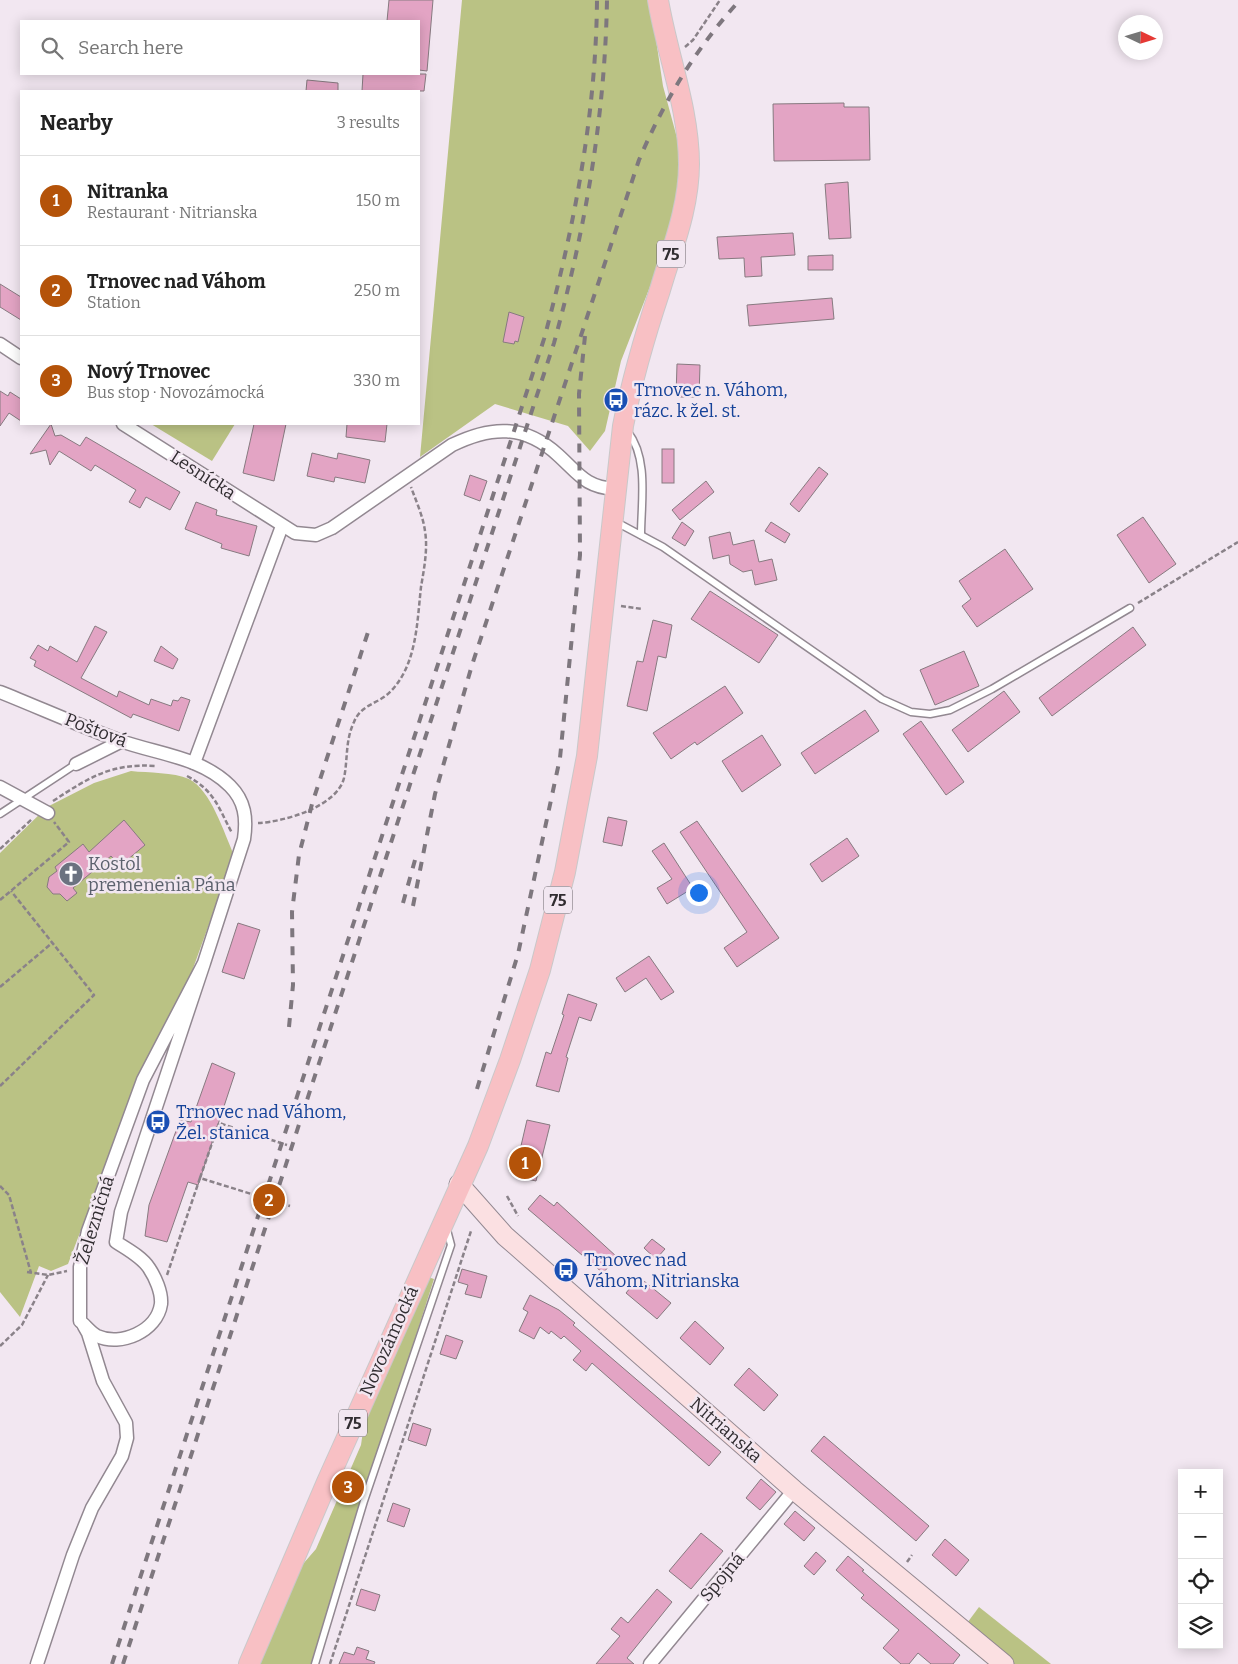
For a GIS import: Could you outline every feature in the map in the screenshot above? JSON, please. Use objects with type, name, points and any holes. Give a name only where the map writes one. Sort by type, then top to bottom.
[{"type":"main road","name":"75","points":[[459,1184],[484,1130],[525,1018],[540,970],[565,872],[587,756],[623,426],[635,373],[675,242],[688,185],[690,163],[686,131],[658,0]]},
{"type":"main road","name":"Novozámocká","points":[[250,1664],[327,1482],[459,1184]]},
{"type":"main road","name":"Nitrianska","points":[[459,1184],[505,1236],[794,1490],[1004,1664]]},
{"type":"street","points":[[0,344],[20,357]]},
{"type":"street","name":"Lesnícka","points":[[125,425],[295,533],[316,534],[332,528],[452,445],[483,432],[506,430],[534,438],[559,455],[570,468],[589,483],[600,488],[615,489]]},
{"type":"street","points":[[194,763],[282,526]]},
{"type":"street","name":"Poštová","points":[[0,692],[122,741],[194,763]]},
{"type":"street","points":[[76,764],[122,741]]},
{"type":"street","name":"Železničná","points":[[194,763],[220,777],[231,787],[245,810],[246,824],[241,850],[204,963],[121,1212],[116,1242],[148,1266],[156,1281],[160,1304],[152,1322],[136,1336],[115,1340],[97,1336],[80,1321],[80,1267],[88,1231],[143,1080],[204,963]]},
{"type":"street","points":[[0,787],[45,810]]},
{"type":"street","points":[[37,1664],[73,1555],[92,1508],[122,1456],[127,1438],[126,1423],[103,1380],[88,1333],[80,1321]]},
{"type":"street","name":"Spojná","points":[[650,1664],[794,1490]]},
{"type":"lane","points":[[623,426],[636,443],[642,481],[641,535]]},
{"type":"lane","points":[[613,520],[663,547],[882,699],[911,712],[930,714],[950,710],[992,689],[1130,608]]},
{"type":"lane","points":[[0,814],[76,764]]},
{"type":"lane","points":[[315,1664],[364,1501],[450,1245],[444,1216]]},
{"type":"path","points":[[669,57],[693,40],[720,0]]},
{"type":"path","points":[[246,824],[276,822],[318,806],[335,794],[344,779],[345,756],[354,721],[361,709],[390,692],[407,665],[415,642],[425,557],[425,531],[406,475]]},
{"type":"path","points":[[1130,608],[1238,542]]},
{"type":"path","points":[[617,606],[642,609]]},
{"type":"path","points":[[0,849],[72,789],[111,768],[136,765],[159,766]]},
{"type":"path","points":[[181,773],[204,785],[210,792],[241,850]]},
{"type":"path","points":[[0,900],[69,842],[45,810]]},
{"type":"path","points":[[0,1086],[94,995],[11,891]]},
{"type":"path","points":[[0,987],[52,943]]},
{"type":"path","points":[[156,1281],[167,1276],[219,1123],[287,1145]]},
{"type":"path","points":[[200,1178],[290,1206]]},
{"type":"path","points":[[0,1186],[9,1195],[29,1272],[48,1275],[80,1267]]},
{"type":"path","points":[[507,1196],[518,1216]]},
{"type":"path","points":[[330,1664],[471,1231]]},
{"type":"path","points":[[0,1346],[22,1326],[48,1275]]},
{"type":"path","points":[[327,1482],[364,1501]]},
{"type":"green space","points":[[462,0],[650,0],[663,86],[680,149],[677,200],[669,238],[621,361],[605,431],[590,451],[568,426],[495,404],[420,457]]},
{"type":"green space","points":[[153,425],[234,425],[212,461]]},
{"type":"green space","points":[[131,771],[176,775],[189,779],[197,785],[204,792],[216,813],[234,855],[191,974],[139,1078],[68,1264],[51,1271],[39,1266],[20,1317],[0,1292],[0,853],[47,807],[94,783]]},
{"type":"green space","points":[[428,1277],[434,1279],[311,1664],[258,1664],[303,1564],[316,1549],[361,1445],[365,1417]]},
{"type":"green space","points":[[979,1607],[1051,1664],[988,1664],[956,1638]]},
{"type":"building","points":[[389,0],[433,0],[427,71],[420,70],[420,20],[387,20]]},
{"type":"building","points":[[426,74],[424,91],[362,90],[363,75]]},
{"type":"building","points":[[307,80],[338,83],[338,90],[306,90]]},
{"type":"building","points":[[844,103],[844,107],[869,107],[870,160],[774,161],[773,104]]},
{"type":"building","points":[[848,182],[851,238],[829,239],[825,184]]},
{"type":"building","points":[[793,233],[795,255],[761,257],[762,276],[745,277],[744,258],[719,259],[717,237]]},
{"type":"building","points":[[833,255],[833,270],[808,270],[808,256]]},
{"type":"building","points":[[0,284],[20,296],[20,319],[0,307]]},
{"type":"building","points":[[832,298],[834,319],[749,326],[747,305]]},
{"type":"building","points":[[509,312],[524,317],[518,342],[515,341],[514,344],[503,342]]},
{"type":"building","points":[[677,364],[700,365],[699,397],[676,397]]},
{"type":"building","points":[[0,391],[8,396],[10,392],[20,398],[20,420],[9,413],[0,426]]},
{"type":"building","points":[[51,425],[55,436],[61,435],[80,446],[86,437],[180,492],[170,510],[146,497],[140,508],[129,502],[136,490],[95,465],[91,471],[59,451],[50,465],[46,450],[30,454]]},
{"type":"building","points":[[254,425],[286,425],[274,481],[243,473]]},
{"type":"building","points":[[347,425],[387,425],[385,442],[346,437]]},
{"type":"building","points":[[662,449],[674,449],[674,483],[662,483]]},
{"type":"building","points":[[312,453],[337,459],[338,453],[370,460],[365,483],[335,477],[334,482],[307,476]]},
{"type":"building","points":[[819,467],[828,474],[799,512],[790,504]]},
{"type":"building","points":[[470,475],[487,481],[480,501],[464,495]]},
{"type":"building","points":[[706,481],[714,492],[680,520],[672,510]]},
{"type":"building","points":[[196,502],[217,510],[216,515],[257,526],[249,556],[221,548],[222,544],[185,529]]},
{"type":"building","points":[[1143,517],[1176,564],[1149,583],[1117,535]]},
{"type":"building","points":[[682,522],[694,531],[685,546],[672,538]]},
{"type":"building","points":[[771,522],[790,534],[785,543],[765,531]]},
{"type":"building","points":[[730,532],[733,545],[754,540],[759,562],[772,559],[777,580],[755,585],[752,570],[743,572],[730,564],[729,555],[713,559],[709,537]]},
{"type":"building","points":[[1005,549],[1033,589],[977,627],[962,606],[971,599],[959,581]]},
{"type":"building","points":[[710,591],[778,635],[759,663],[691,619]]},
{"type":"building","points":[[653,620],[672,625],[666,658],[658,656],[647,711],[627,706],[637,661],[643,662]]},
{"type":"building","points":[[95,626],[107,632],[81,678],[117,697],[119,691],[149,705],[151,699],[171,706],[173,700],[178,701],[181,697],[190,700],[179,731],[133,714],[131,718],[34,666],[36,661],[30,658],[38,645],[48,651],[50,646],[77,662]]},
{"type":"building","points":[[1133,627],[1146,645],[1052,716],[1039,698]]},
{"type":"building","points":[[161,646],[178,659],[173,669],[154,661]]},
{"type":"building","points":[[964,651],[979,686],[935,705],[920,670]]},
{"type":"building","points":[[725,686],[743,713],[697,745],[695,742],[671,759],[653,733]]},
{"type":"building","points":[[1004,691],[1020,712],[968,752],[952,730]]},
{"type":"building","points":[[865,710],[879,731],[815,774],[801,753]]},
{"type":"building","points":[[921,721],[964,782],[946,795],[903,734]]},
{"type":"building","points":[[762,735],[781,765],[742,792],[722,761]]},
{"type":"building","points":[[608,817],[627,821],[622,846],[603,842]]},
{"type":"building","points":[[124,820],[145,845],[120,866],[111,856],[73,888],[77,893],[67,901],[60,894],[53,894],[47,887],[49,877],[57,871],[55,867],[83,844],[89,852]]},
{"type":"building","points":[[697,821],[779,938],[737,967],[724,948],[747,932],[680,832]]},
{"type":"building","points":[[847,838],[859,856],[822,882],[810,864]]},
{"type":"building","points":[[664,843],[693,888],[667,904],[657,888],[672,879],[652,851]]},
{"type":"building","points":[[238,923],[260,930],[244,979],[222,972]]},
{"type":"building","points":[[649,956],[674,992],[661,1000],[646,978],[625,992],[616,978]]},
{"type":"building","points":[[568,994],[597,1004],[591,1021],[579,1017],[566,1057],[568,1058],[559,1092],[536,1086],[546,1052],[551,1054],[564,1015],[562,1014]]},
{"type":"building","points":[[212,1063],[235,1073],[198,1185],[188,1182],[167,1242],[145,1236],[149,1205],[180,1120],[191,1122]]},
{"type":"building","points":[[527,1120],[550,1125],[536,1181],[514,1176]]},
{"type":"building","points":[[540,1195],[554,1206],[557,1202],[617,1257],[603,1273],[528,1209]]},
{"type":"building","points":[[652,1239],[665,1249],[656,1259],[644,1248]]},
{"type":"building","points":[[462,1269],[487,1276],[481,1298],[465,1294],[468,1285],[458,1282]]},
{"type":"building","points":[[639,1277],[671,1303],[657,1319],[626,1293]]},
{"type":"building","points":[[530,1295],[559,1310],[575,1323],[573,1325],[721,1452],[709,1466],[592,1363],[586,1371],[573,1360],[581,1351],[564,1336],[561,1339],[551,1331],[549,1334],[540,1327],[534,1339],[519,1331],[528,1312],[523,1309]]},
{"type":"building","points":[[695,1321],[724,1348],[710,1365],[680,1338]]},
{"type":"building","points":[[446,1335],[463,1341],[456,1359],[440,1354]]},
{"type":"building","points":[[749,1368],[778,1395],[764,1411],[734,1385]]},
{"type":"building","points":[[413,1423],[431,1429],[426,1446],[408,1440]]},
{"type":"building","points":[[824,1436],[929,1526],[916,1541],[811,1451]]},
{"type":"building","points":[[761,1479],[776,1492],[760,1510],[746,1498]]},
{"type":"building","points":[[393,1503],[410,1509],[404,1527],[387,1521]]},
{"type":"building","points":[[795,1511],[815,1528],[804,1541],[784,1524]]},
{"type":"building","points":[[701,1533],[723,1551],[691,1589],[669,1571]]},
{"type":"building","points":[[945,1539],[969,1560],[956,1576],[932,1555]]},
{"type":"building","points":[[816,1552],[826,1561],[814,1575],[804,1566]]},
{"type":"building","points":[[848,1556],[864,1570],[862,1571],[960,1655],[953,1664],[931,1664],[918,1653],[909,1664],[901,1664],[883,1648],[899,1630],[861,1598],[864,1595],[836,1570]]},
{"type":"building","points":[[361,1589],[380,1595],[375,1611],[356,1605]]},
{"type":"building","points":[[657,1589],[672,1602],[627,1658],[634,1664],[596,1664],[620,1636],[611,1629],[621,1617],[628,1623]]},
{"type":"building","points":[[357,1647],[369,1651],[366,1659],[375,1662],[374,1664],[339,1664],[344,1652],[354,1655]]},
{"type":"railway","points":[[112,1664],[544,339],[574,213],[588,129],[593,86],[597,0]]},
{"type":"railway","points":[[123,1664],[554,343],[584,216],[598,130],[607,0]]},
{"type":"railway","points":[[413,906],[435,794],[472,665],[639,160],[659,117],[682,76],[709,37],[740,0]]},
{"type":"railway","points":[[477,1089],[518,954],[560,758],[580,555],[579,394],[585,336]]},
{"type":"railway","points":[[289,1027],[293,985],[292,912],[299,855],[312,804],[370,626]]},
{"type":"railway","points":[[403,903],[415,860]]},
{"type":"place","name":"Trnovec n. Váhom, rázc. k žel. st.","points":[[616,400]]},
{"type":"place","name":"Kostol premenenia Pána","points":[[71,874]]},
{"type":"place","name":"Trnovec nad Váhom, Žel. stanica","points":[[158,1122]]},
{"type":"place","name":"Nitranka","points":[[525,1163]]},
{"type":"place","name":"Trnovec nad Váhom","points":[[269,1200]]},
{"type":"place","name":"Trnovec nad Váhom, Nitrianska","points":[[566,1270]]},
{"type":"place","name":"Nový Trnovec","points":[[348,1487]]}]
